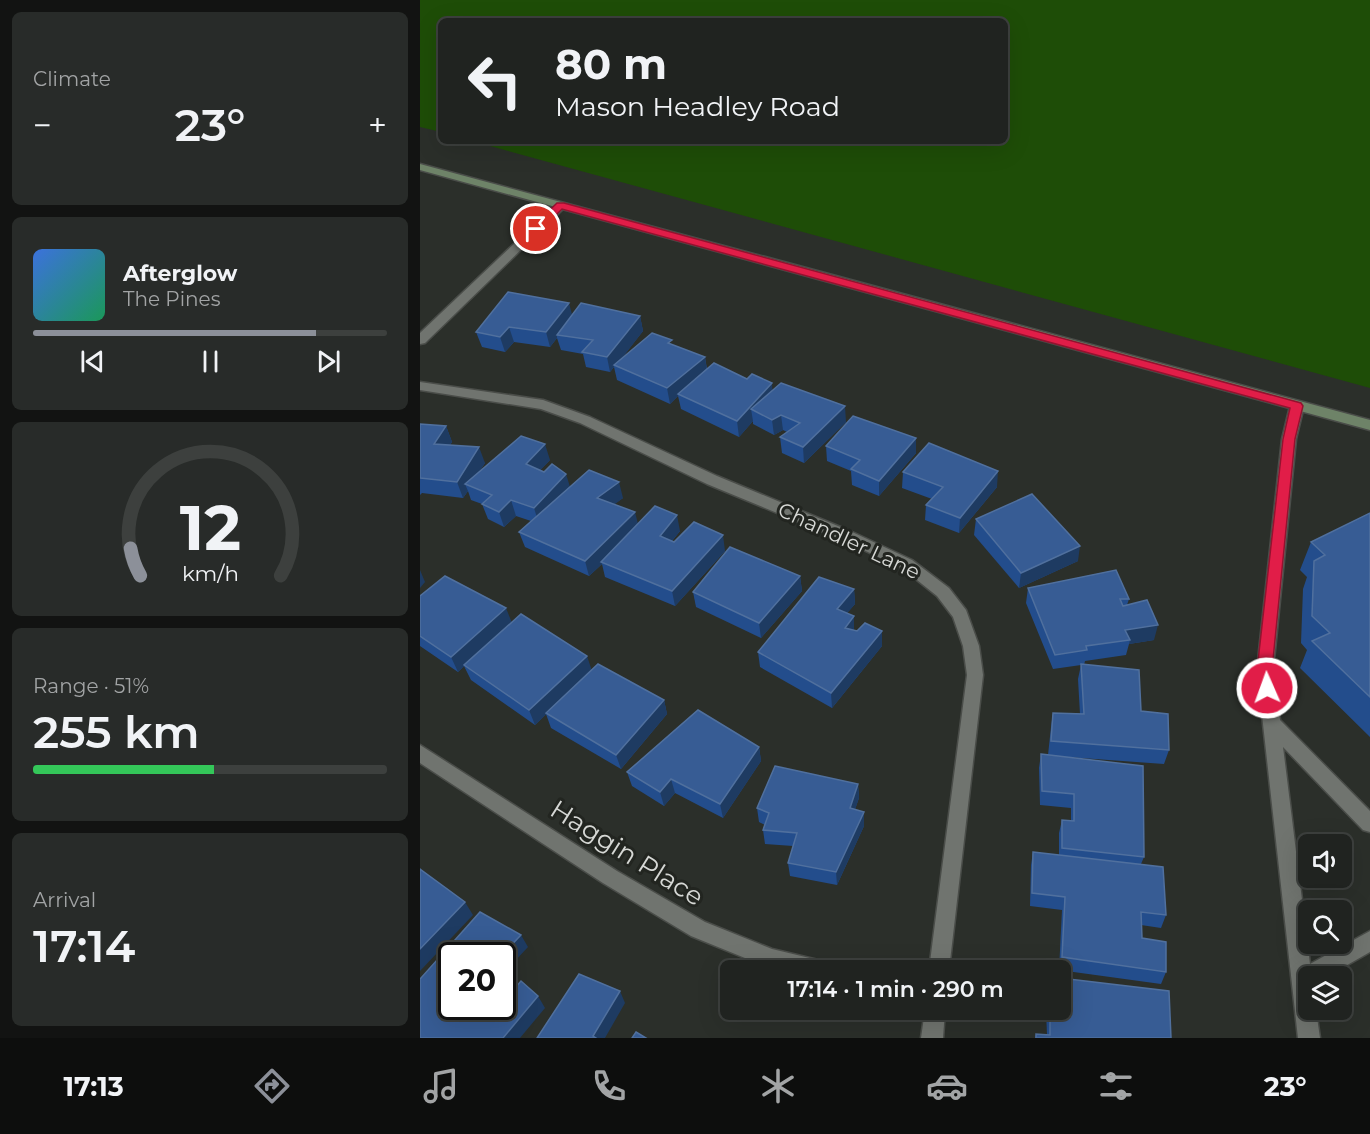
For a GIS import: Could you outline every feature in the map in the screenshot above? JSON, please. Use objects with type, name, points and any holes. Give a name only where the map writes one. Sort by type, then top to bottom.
[{"type":"main road","points":[[420,166],[1370,425]]},
{"type":"street","points":[[420,340],[560,206]]},
{"type":"street","name":"Chandler Lane","points":[[420,387],[543,405],[585,420],[712,480],[897,559],[928,579],[943,592],[960,614],[970,646],[975,675],[940,960]]},
{"type":"street","points":[[1297,406],[1289,439],[1264,670],[1304,966]]},
{"type":"street","points":[[1271,723],[1370,824]]},
{"type":"street","name":"Haggin Place","points":[[420,753],[610,877],[698,929],[776,960]]},
{"type":"street","points":[[1327,966],[1370,941]]},
{"type":"street","points":[[932,1038],[934,1020]]},
{"type":"street","points":[[1309,1020],[1310,1038]]},
{"type":"green space","points":[[420,0],[1370,0],[1370,388],[483,144],[1008,144],[1008,18],[438,18],[438,131],[420,127]]},
{"type":"building","points":[[508,292],[569,303],[546,332],[509,327],[500,337],[476,332]]},
{"type":"building","points":[[581,303],[640,316],[607,357],[582,352],[593,340],[557,335]]},
{"type":"building","points":[[652,333],[672,340],[668,343],[705,357],[667,388],[614,365]]},
{"type":"building","points":[[714,363],[747,379],[752,374],[772,383],[737,421],[678,394]]},
{"type":"building","points":[[781,383],[845,406],[803,447],[780,437],[800,423],[781,415],[772,420],[751,409]]},
{"type":"building","points":[[853,416],[916,438],[879,481],[851,469],[860,460],[826,446]]},
{"type":"building","points":[[420,424],[446,426],[434,444],[479,447],[457,482],[420,478]]},
{"type":"building","points":[[521,436],[545,444],[526,464],[544,472],[552,464],[566,474],[534,508],[511,500],[499,512],[482,504],[492,495],[465,484]]},
{"type":"building","points":[[929,443],[998,471],[960,518],[926,505],[943,487],[903,472]]},
{"type":"building","points":[[589,470],[619,482],[597,498],[635,512],[585,561],[519,532]]},
{"type":"building","points":[[1032,494],[1080,546],[1021,573],[976,519]]},
{"type":"building","points":[[655,506],[677,515],[660,536],[674,542],[694,522],[723,535],[672,591],[601,562]]},
{"type":"building","points":[[1370,513],[1370,697],[1312,641],[1330,633],[1312,616],[1314,561],[1325,555],[1311,542]]},
{"type":"building","points":[[730,547],[800,576],[759,623],[693,592]]},
{"type":"building","points":[[1116,570],[1129,599],[1120,599],[1123,606],[1147,600],[1158,625],[1125,630],[1130,640],[1086,646],[1087,650],[1055,655],[1028,588]]},
{"type":"building","points":[[445,576],[506,608],[451,657],[420,636],[420,596]]},
{"type":"building","points":[[819,577],[854,589],[837,609],[854,616],[845,628],[857,631],[865,623],[882,631],[831,693],[758,652]]},
{"type":"building","points":[[521,614],[587,656],[529,710],[464,665]]},
{"type":"building","points":[[598,664],[664,700],[616,755],[546,713]]},
{"type":"building","points":[[1081,664],[1139,670],[1141,711],[1168,714],[1169,750],[1051,741],[1053,713],[1084,714]]},
{"type":"building","points":[[698,710],[759,747],[720,804],[671,779],[660,792],[627,772]]},
{"type":"building","points":[[1041,754],[1143,766],[1144,857],[1062,848],[1062,820],[1074,821],[1074,794],[1042,791]]},
{"type":"building","points":[[775,766],[858,784],[850,808],[864,812],[836,872],[788,863],[797,833],[763,830],[769,813],[757,808]]},
{"type":"building","points":[[1033,852],[1163,867],[1166,915],[1141,912],[1142,938],[1166,942],[1166,972],[1062,957],[1065,897],[1032,893]]},
{"type":"building","points":[[420,869],[465,902],[420,949]]},
{"type":"building","points":[[480,912],[521,935],[514,942],[453,942]]},
{"type":"building","points":[[438,959],[438,1020],[516,1020],[516,987],[521,981],[538,996],[503,1038],[420,1038],[420,979]]},
{"type":"building","points":[[579,974],[620,991],[593,1036],[596,1038],[537,1038]]},
{"type":"building","points":[[1071,979],[1169,991],[1171,1038],[1036,1038],[1036,1034],[1050,1035],[1050,1020],[1071,1020]]},
{"type":"building","points":[[636,1032],[646,1038],[632,1038]]},
{"type":"route","points":[[536,229],[560,206],[1297,406],[1289,439],[1264,670],[1267,688]]}]
